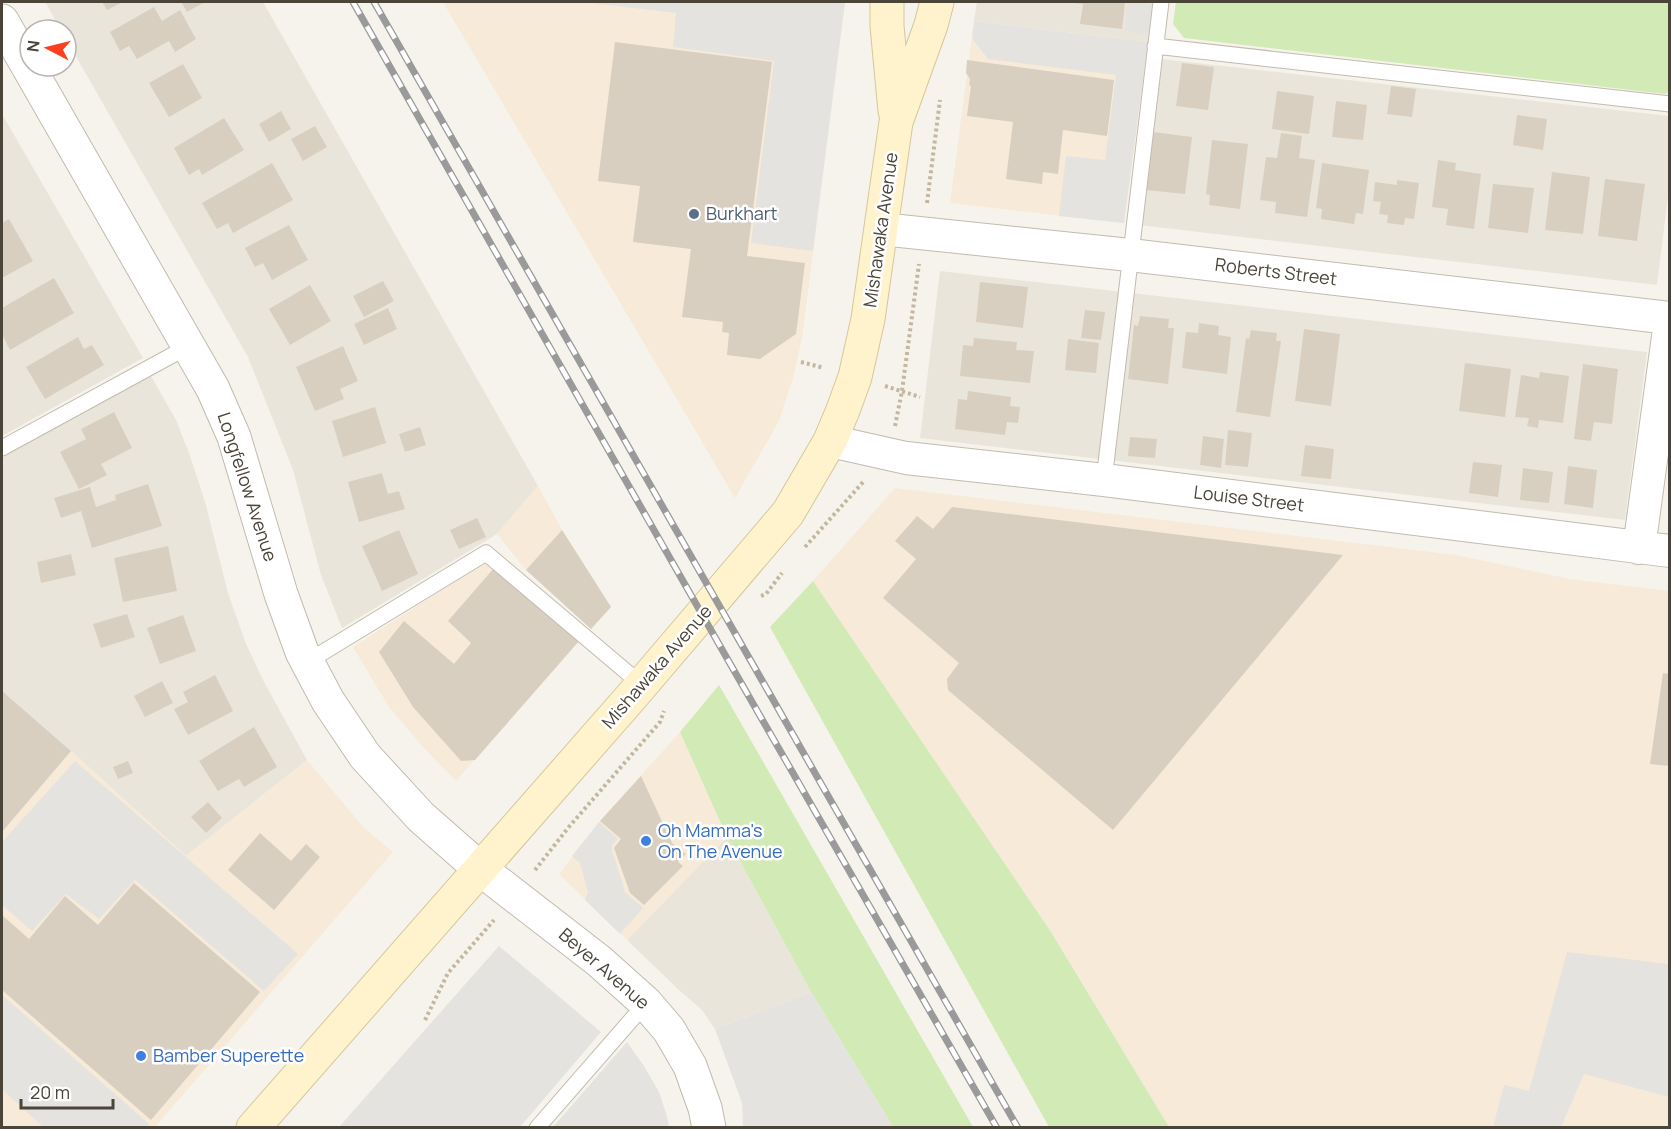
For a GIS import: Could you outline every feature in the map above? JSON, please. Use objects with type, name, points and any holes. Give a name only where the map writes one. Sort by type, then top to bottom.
[{"type":"main road","name":"Mishawaka Avenue","points":[[887,2],[896,122]]},
{"type":"main road","name":"Mishawaka Avenue","points":[[253,1128],[642,685],[788,513],[830,441],[856,373],[868,319],[896,122],[937,2]]},
{"type":"street","name":"Longfellow Avenue","points":[[2,21],[213,389],[234,437],[281,594],[302,652],[328,700],[365,756],[421,817],[479,868]]},
{"type":"street","name":"Roberts Street","points":[[881,229],[1130,255],[1670,320]]},
{"type":"street","points":[[1654,549],[1670,320]]},
{"type":"street","name":"Louise Street","points":[[830,441],[906,458],[1104,480],[1654,549]]},
{"type":"street","name":"Beyer Avenue","points":[[479,868],[599,961],[646,1003],[669,1030],[690,1066],[705,1108],[709,1128]]},
{"type":"lane","points":[[1104,480],[1161,2]]},
{"type":"lane","points":[[1155,46],[1670,104]]},
{"type":"lane","points":[[2,448],[189,346]]},
{"type":"lane","points":[[307,662],[486,553],[642,685]]},
{"type":"lane","points":[[537,1128],[646,1003]]},
{"type":"path","points":[[425,1020],[447,973],[488,927]]},
{"type":"shaded area","points":[[45,2],[263,2],[538,486],[497,534],[342,628],[321,575],[293,470],[248,357],[78,60],[78,18],[54,18]]},
{"type":"shaded area","points":[[443,2],[845,2],[802,338],[793,378],[779,421],[735,498]]},
{"type":"shaded area","points":[[583,2],[845,2],[813,251],[751,243],[774,61],[673,47],[676,13]]},
{"type":"shaded area","points":[[977,2],[1153,2],[1148,42],[974,21]]},
{"type":"shaded area","points":[[1128,2],[1153,2],[1148,35],[1125,31]]},
{"type":"shaded area","points":[[974,21],[1148,42],[1124,223],[950,203]]},
{"type":"shaded area","points":[[974,21],[1148,42],[1124,223],[1059,216],[1066,156],[1105,160],[1116,75],[988,59],[972,38]]},
{"type":"shaded area","points":[[1161,59],[1669,116],[1669,188],[1657,285],[1139,225]]},
{"type":"shaded area","points":[[2,114],[143,358],[2,436]]},
{"type":"shaded area","points":[[940,271],[1647,352],[1625,520],[920,438]]},
{"type":"shaded area","points":[[151,376],[176,420],[189,453],[205,502],[228,593],[246,644],[307,760],[186,856],[2,691],[2,457]]},
{"type":"shaded area","points":[[538,486],[562,530],[611,607],[591,629],[526,570],[497,534]]},
{"type":"shaded area","points":[[895,488],[1456,555],[1570,579],[1669,591],[1669,1127],[1169,1127],[1051,932],[813,581]]},
{"type":"shaded area","points":[[487,561],[582,638],[456,781],[389,707],[353,647]]},
{"type":"shaded area","points":[[2,691],[186,856],[307,760],[364,828],[393,852],[155,1127],[6,1128],[2,1123]]},
{"type":"shaded area","points":[[680,732],[727,837],[627,940],[559,874],[600,821]]},
{"type":"shaded area","points":[[75,761],[298,954],[264,991],[135,880],[99,919],[66,894],[32,931],[2,907],[2,842]]},
{"type":"shaded area","points":[[599,822],[618,839],[612,845],[612,850],[625,892],[643,908],[620,934],[585,900],[588,892],[580,863],[572,856]]},
{"type":"shaded area","points":[[727,837],[811,992],[715,1029],[702,1010],[627,940]]},
{"type":"shaded area","points":[[499,946],[601,1032],[520,1127],[339,1127]]},
{"type":"shaded area","points":[[1567,952],[1669,964],[1669,1097],[1584,1074],[1561,1127],[1493,1127],[1504,1085],[1529,1091]]},
{"type":"shaded area","points":[[811,992],[893,1127],[743,1127],[742,1103],[715,1029]]},
{"type":"shaded area","points":[[2,995],[148,1123],[149,1127],[43,1127],[2,1089]]},
{"type":"shaded area","points":[[627,1042],[659,1092],[669,1127],[553,1127]]},
{"type":"green space","points":[[1176,2],[1669,2],[1669,92],[1665,94],[1184,38],[1173,24]]},
{"type":"green space","points":[[813,581],[1051,932],[1169,1127],[1049,1127],[770,627]]},
{"type":"green space","points":[[719,685],[973,1127],[893,1127],[811,992],[727,837],[680,732]]},
{"type":"building","points":[[102,2],[123,2],[107,10]]},
{"type":"building","points":[[181,2],[205,2],[187,12]]},
{"type":"building","points":[[1074,2],[1125,2],[1122,29],[1080,24],[1083,4]]},
{"type":"building","points":[[154,7],[162,21],[180,10],[196,39],[175,52],[169,41],[137,59],[129,46],[120,51],[110,32]]},
{"type":"building","name":"Burkhart","points":[[615,42],[772,62],[747,256],[805,263],[796,334],[760,359],[727,355],[729,333],[722,332],[723,322],[682,317],[691,249],[633,242],[640,186],[598,181]]},
{"type":"building","points":[[967,60],[1114,80],[1107,136],[1063,130],[1058,174],[1043,172],[1042,184],[1006,179],[1013,122],[967,116],[971,86],[966,73]]},
{"type":"building","points":[[1182,63],[1214,67],[1208,110],[1176,106]]},
{"type":"building","points":[[183,64],[202,98],[169,117],[149,83]]},
{"type":"building","points":[[1391,86],[1416,89],[1412,117],[1387,114]]},
{"type":"building","points":[[1277,91],[1314,96],[1309,134],[1272,129]]},
{"type":"building","points":[[1336,101],[1367,105],[1363,140],[1332,137]]},
{"type":"building","points":[[281,111],[291,129],[269,142],[259,124]]},
{"type":"building","points":[[1517,115],[1547,119],[1543,150],[1513,145]]},
{"type":"building","points":[[224,118],[244,150],[202,175],[199,169],[189,175],[174,148]]},
{"type":"building","points":[[315,126],[327,147],[303,161],[291,139]]},
{"type":"building","points":[[1153,132],[1192,137],[1185,194],[1146,190]]},
{"type":"building","points":[[1281,133],[1302,136],[1299,158],[1315,160],[1307,217],[1275,213],[1276,202],[1260,200],[1266,157],[1277,158]]},
{"type":"building","points":[[1212,140],[1248,144],[1240,209],[1209,205],[1210,195],[1206,194]]},
{"type":"building","points":[[1438,160],[1456,163],[1455,170],[1481,174],[1474,229],[1446,225],[1448,209],[1432,207]]},
{"type":"building","points":[[272,163],[293,200],[233,233],[228,223],[217,229],[202,203]]},
{"type":"building","points":[[1322,163],[1369,170],[1363,214],[1356,213],[1354,224],[1321,219],[1322,209],[1316,208]]},
{"type":"building","points":[[1552,172],[1590,177],[1583,234],[1545,230]]},
{"type":"building","points":[[1605,179],[1645,184],[1637,241],[1598,236]]},
{"type":"building","points":[[1397,180],[1419,183],[1414,219],[1405,218],[1404,225],[1387,223],[1388,215],[1379,214],[1381,202],[1373,201],[1375,182],[1397,185]]},
{"type":"building","points":[[1493,184],[1534,188],[1528,233],[1488,228]]},
{"type":"building","points":[[9,219],[33,261],[2,278],[2,223]]},
{"type":"building","points":[[289,225],[308,260],[272,280],[263,263],[255,267],[245,248]]},
{"type":"building","points":[[54,278],[74,313],[10,350],[2,334],[2,308]]},
{"type":"building","points":[[383,281],[394,301],[364,317],[353,296]]},
{"type":"building","points":[[980,282],[1028,287],[1023,328],[976,322]]},
{"type":"building","points":[[310,285],[331,321],[290,345],[269,309]]},
{"type":"building","points":[[388,308],[397,329],[364,345],[354,324]]},
{"type":"building","points":[[1085,310],[1105,312],[1101,340],[1081,338]]},
{"type":"building","points":[[1140,316],[1169,319],[1168,328],[1174,328],[1168,384],[1128,379],[1134,325],[1138,326]]},
{"type":"building","points":[[1199,323],[1219,326],[1218,335],[1231,337],[1227,374],[1182,368],[1186,332],[1198,333]]},
{"type":"building","points":[[1304,329],[1340,334],[1331,406],[1295,401]]},
{"type":"building","points":[[1251,330],[1277,333],[1276,341],[1281,341],[1270,417],[1236,412],[1246,338],[1249,339]]},
{"type":"building","points":[[78,337],[84,349],[92,345],[104,365],[45,399],[26,367]]},
{"type":"building","points":[[974,338],[1017,342],[1016,350],[1034,351],[1030,383],[960,376],[963,345],[973,346]]},
{"type":"building","points":[[1068,339],[1099,343],[1096,373],[1065,370]]},
{"type":"building","points":[[343,346],[358,381],[340,389],[344,399],[315,411],[296,367]]},
{"type":"building","points":[[1465,363],[1511,369],[1505,417],[1459,411]]},
{"type":"building","points":[[1583,364],[1618,369],[1612,424],[1594,422],[1591,441],[1574,439]]},
{"type":"building","points":[[1540,372],[1569,376],[1563,423],[1539,420],[1538,428],[1527,426],[1529,418],[1515,417],[1521,375],[1539,378]]},
{"type":"building","points":[[968,391],[1011,397],[1010,406],[1020,407],[1018,423],[1007,422],[1005,435],[955,429],[958,399],[967,400]]},
{"type":"building","points":[[375,407],[386,443],[343,457],[332,421]]},
{"type":"building","points":[[114,412],[132,448],[101,464],[107,475],[79,489],[60,452],[86,439],[81,429]]},
{"type":"building","points":[[420,427],[426,445],[405,452],[399,434]]},
{"type":"building","points":[[1228,430],[1252,433],[1248,467],[1225,465]]},
{"type":"building","points":[[1203,436],[1224,439],[1221,468],[1200,465]]},
{"type":"building","points":[[1130,437],[1157,439],[1155,458],[1128,456]]},
{"type":"building","points":[[1305,445],[1334,449],[1331,479],[1301,476]]},
{"type":"building","points":[[1473,462],[1502,465],[1498,497],[1469,493]]},
{"type":"building","points":[[1568,466],[1597,470],[1593,508],[1564,504]]},
{"type":"building","points":[[1523,468],[1553,472],[1549,503],[1520,500]]},
{"type":"building","points":[[382,473],[388,494],[399,491],[405,509],[359,522],[348,482]]},
{"type":"building","points":[[148,484],[162,526],[92,548],[81,511],[61,518],[54,498],[90,487],[96,507],[116,500],[115,495]]},
{"type":"building","points":[[952,507],[1343,555],[1113,830],[948,690],[947,679],[959,663],[883,598],[916,559],[895,541],[917,516],[933,529]]},
{"type":"building","points":[[477,518],[486,537],[459,549],[450,530]]},
{"type":"building","points":[[399,530],[418,574],[382,591],[362,546]]},
{"type":"building","points":[[562,530],[611,607],[591,629],[526,570]]},
{"type":"building","points":[[168,546],[177,591],[123,602],[114,558]]},
{"type":"building","points":[[71,554],[76,575],[41,583],[37,562]]},
{"type":"building","points":[[494,568],[579,641],[475,760],[461,761],[413,707],[379,652],[404,621],[454,664],[471,643],[448,621]]},
{"type":"building","points":[[127,614],[135,637],[101,648],[93,624]]},
{"type":"building","points":[[183,615],[196,651],[160,664],[147,628]]},
{"type":"building","points":[[1663,673],[1670,674],[1670,766],[1650,764]]},
{"type":"building","points":[[215,675],[233,711],[188,735],[174,709],[188,702],[183,692]]},
{"type":"building","points":[[162,681],[173,703],[145,717],[134,696]]},
{"type":"building","points":[[2,691],[71,751],[2,832]]},
{"type":"building","points":[[254,727],[277,767],[244,787],[239,779],[218,791],[199,761]]},
{"type":"building","points":[[128,761],[133,773],[118,779],[113,767]]},
{"type":"building","name":"Oh Mamma's On The Avenue","points":[[641,776],[672,843],[686,854],[678,862],[683,866],[644,905],[630,893],[614,848],[621,839],[600,821]]},
{"type":"building","points":[[208,802],[222,818],[206,833],[191,817]]},
{"type":"building","points":[[260,833],[291,861],[306,844],[320,857],[274,910],[228,870]]},
{"type":"building","name":"Bamber Superette","points":[[134,883],[260,992],[151,1120],[2,990],[2,915],[29,939],[65,896],[98,925]]},
{"type":"railway","points":[[353,2],[997,1128]]},
{"type":"railway","points":[[374,2],[1018,1128]]},
{"type":"place","name":"Burkhart","points":[[694,214]]},
{"type":"place","name":"Oh Mamma's On The Avenue","points":[[646,841]]},
{"type":"place","name":"Bamber Superette","points":[[141,1056]]}]
